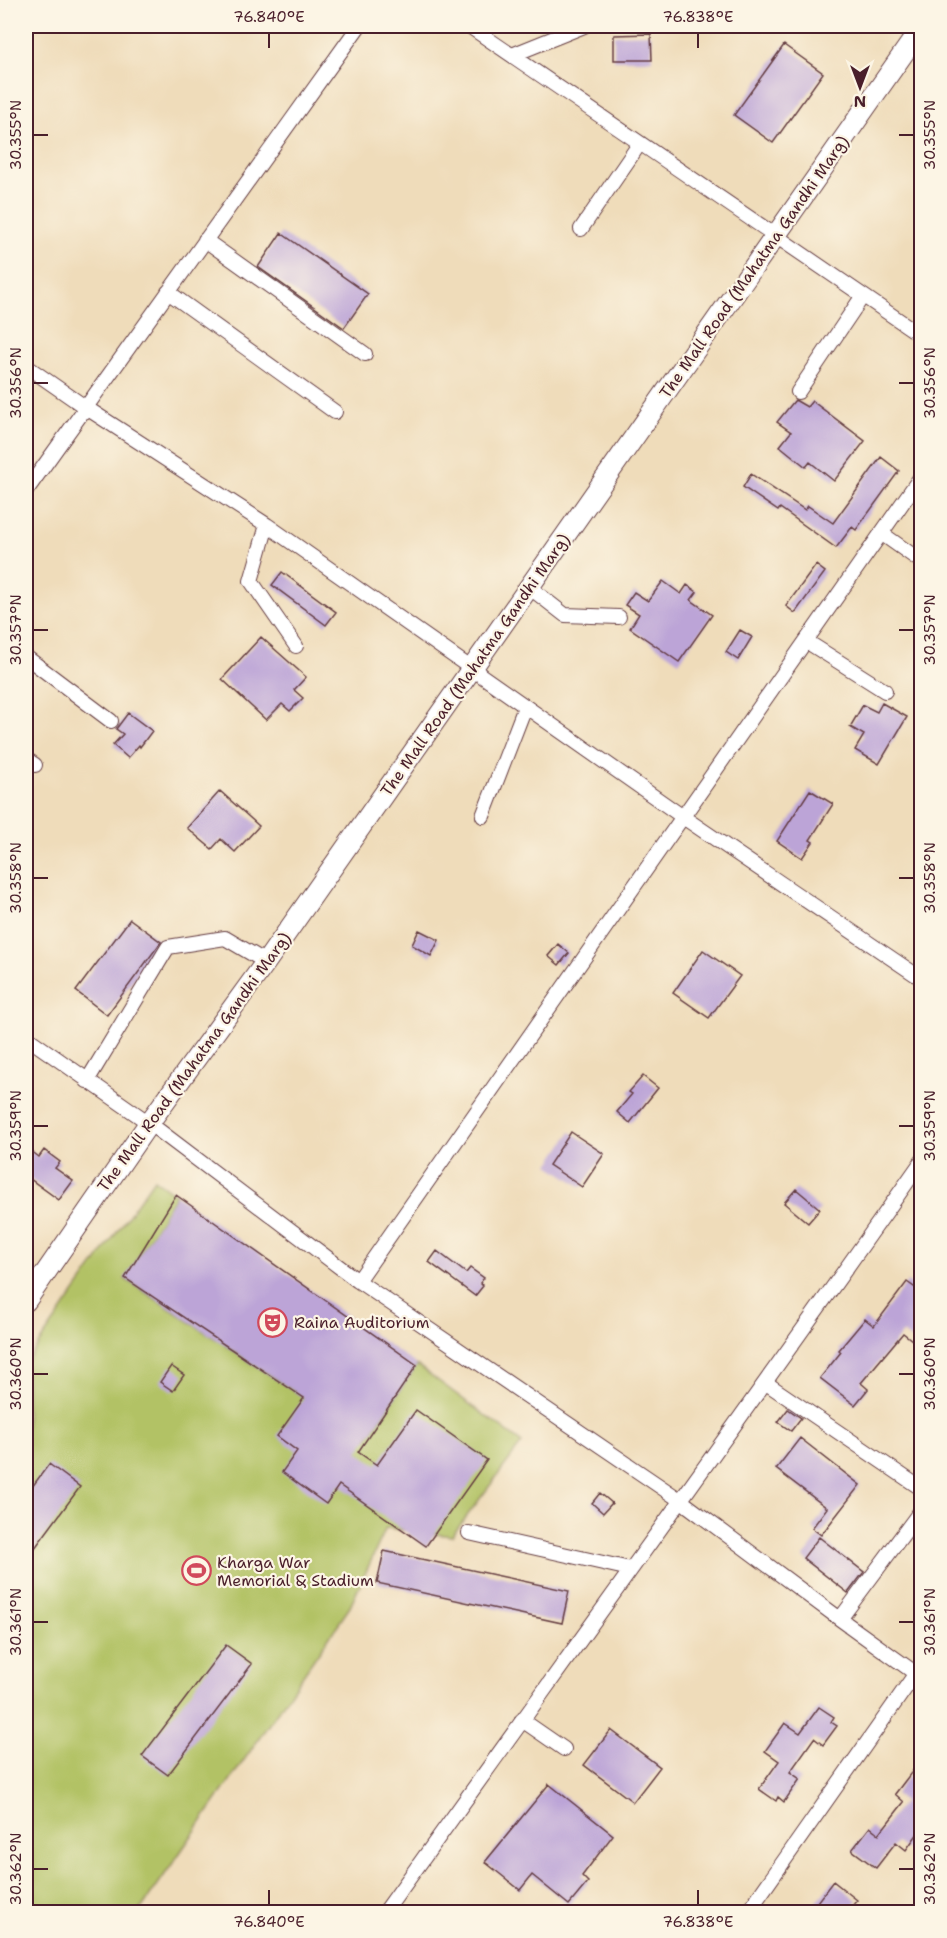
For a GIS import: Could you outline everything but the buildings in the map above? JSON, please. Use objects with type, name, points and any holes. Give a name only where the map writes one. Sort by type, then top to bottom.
[{"type":"street","points":[[26,491],[359,26]]},
{"type":"street","points":[[469,26],[921,336]]},
{"type":"street","points":[[512,55],[584,26]]},
{"type":"street","name":"The Mall Road (Mahatma Gandhi Marg)","points":[[26,1301],[921,27]]},
{"type":"street","points":[[581,229],[640,143]]},
{"type":"street","points":[[205,240],[365,354]]},
{"type":"street","points":[[168,292],[334,412]]},
{"type":"street","points":[[798,392],[862,297]]},
{"type":"street","points":[[26,366],[267,525],[471,670],[921,979]]},
{"type":"street","points":[[358,1281],[921,475]]},
{"type":"street","points":[[267,525],[251,581],[296,646]]},
{"type":"street","points":[[881,533],[921,562]]},
{"type":"street","points":[[529,587],[565,615],[620,617]]},
{"type":"street","points":[[806,641],[885,691]]},
{"type":"street","points":[[26,657],[111,721]]},
{"type":"street","points":[[483,816],[525,707]]},
{"type":"street","points":[[87,1081],[168,947],[225,938],[266,962]]},
{"type":"street","points":[[26,1037],[149,1123],[358,1281],[680,1500],[919,1676],[748,1912]]},
{"type":"street","points":[[385,1912],[766,1383],[921,1161]]},
{"type":"street","points":[[766,1383],[921,1490]]},
{"type":"street","points":[[840,1619],[921,1509]]},
{"type":"street","points":[[469,1533],[630,1569]]},
{"type":"street","points":[[522,1720],[564,1749]]},
{"type":"green space","name":"Kharga War Memorial & Stadium","points":[[154,1179],[176,1195],[125,1279],[367,1439],[417,1365],[522,1443],[452,1536],[386,1528],[350,1607],[139,1912],[49,1912],[26,1897],[26,1362]]},
{"type":"place","name":"Raina Auditorium","points":[[273,1322]]},
{"type":"place","name":"Kharga War Memorial & Stadium","points":[[196,1571]]}]
